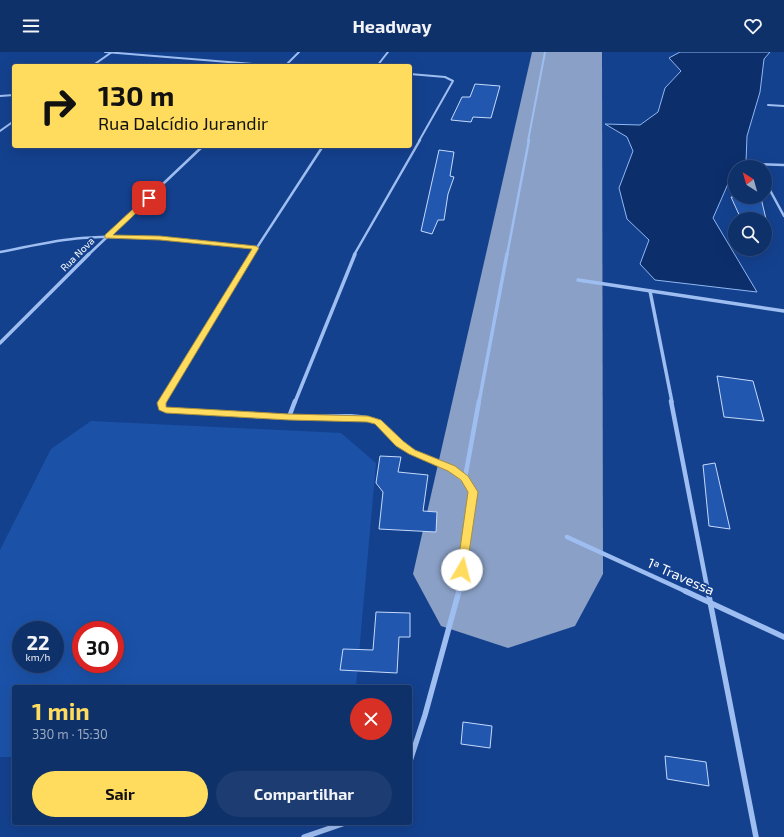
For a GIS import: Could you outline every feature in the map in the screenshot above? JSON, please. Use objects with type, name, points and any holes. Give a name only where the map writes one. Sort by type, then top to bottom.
[{"type":"street","points":[[105,52],[253,64]]},
{"type":"street","points":[[95,64],[112,52]]},
{"type":"street","points":[[287,64],[299,52]]},
{"type":"street","points":[[379,64],[388,52]]},
{"type":"street","points":[[465,478],[545,52]]},
{"type":"street","points":[[289,417],[352,259],[453,81],[445,77],[412,74]]},
{"type":"street","points":[[0,96],[12,95]]},
{"type":"street","points":[[768,105],[784,106]]},
{"type":"street","points":[[0,130],[12,122]]},
{"type":"street","name":"Rua Nova","points":[[0,343],[107,236],[201,148]]},
{"type":"street","points":[[322,148],[256,248],[162,403],[162,408],[166,410],[289,417],[368,419],[378,422],[399,444],[412,452],[452,468],[465,478],[473,492],[458,601],[412,755]]},
{"type":"street","points":[[772,165],[784,165]]},
{"type":"street","points":[[772,194],[784,216]]},
{"type":"street","points":[[0,252],[60,241],[107,236],[160,238],[256,248]]},
{"type":"street","points":[[578,280],[784,311]]},
{"type":"street","points":[[650,291],[712,603],[756,837]]},
{"type":"street","name":"1ª Travessa","points":[[567,537],[784,637]]},
{"type":"street","points":[[304,837],[339,825]]},
{"type":"shaded area","points":[[680,52],[770,52],[764,59],[760,92],[747,136],[746,160],[728,160],[728,184],[713,218],[728,243],[728,256],[736,256],[757,292],[655,280],[640,264],[649,240],[627,219],[619,188],[633,151],[627,137],[605,124],[640,125],[658,112],[665,88],[681,71],[669,58]]},
{"type":"shaded area","points":[[91,421],[341,433],[376,463],[356,685],[12,685],[12,757],[0,757],[0,550],[51,449]]},
{"type":"building","points":[[475,84],[500,86],[491,118],[473,117],[471,122],[451,120],[462,97],[470,97]]},
{"type":"building","points":[[439,150],[454,152],[450,176],[454,177],[448,194],[444,220],[438,220],[432,234],[421,231]]},
{"type":"building","points":[[734,204],[762,204],[764,212],[738,212]]},
{"type":"building","points":[[717,376],[753,381],[764,421],[724,417]]},
{"type":"building","points":[[380,456],[401,457],[398,472],[428,475],[423,511],[437,512],[436,532],[379,529],[383,492],[376,483]]},
{"type":"building","points":[[715,463],[730,529],[709,526],[703,465]]},
{"type":"building","points":[[376,612],[410,613],[410,637],[399,637],[397,673],[340,670],[343,649],[373,650]]},
{"type":"building","points":[[463,722],[492,726],[490,748],[461,744]]},
{"type":"building","points":[[665,756],[706,762],[709,786],[667,779]]},
{"type":"runway","points":[[508,574],[567,52]]},
{"type":"route","points":[[149,198],[107,236],[160,238],[256,248],[162,403],[162,408],[166,410],[289,417],[368,419],[378,422],[399,444],[412,452],[452,468],[465,478],[473,492],[462,570]]}]
